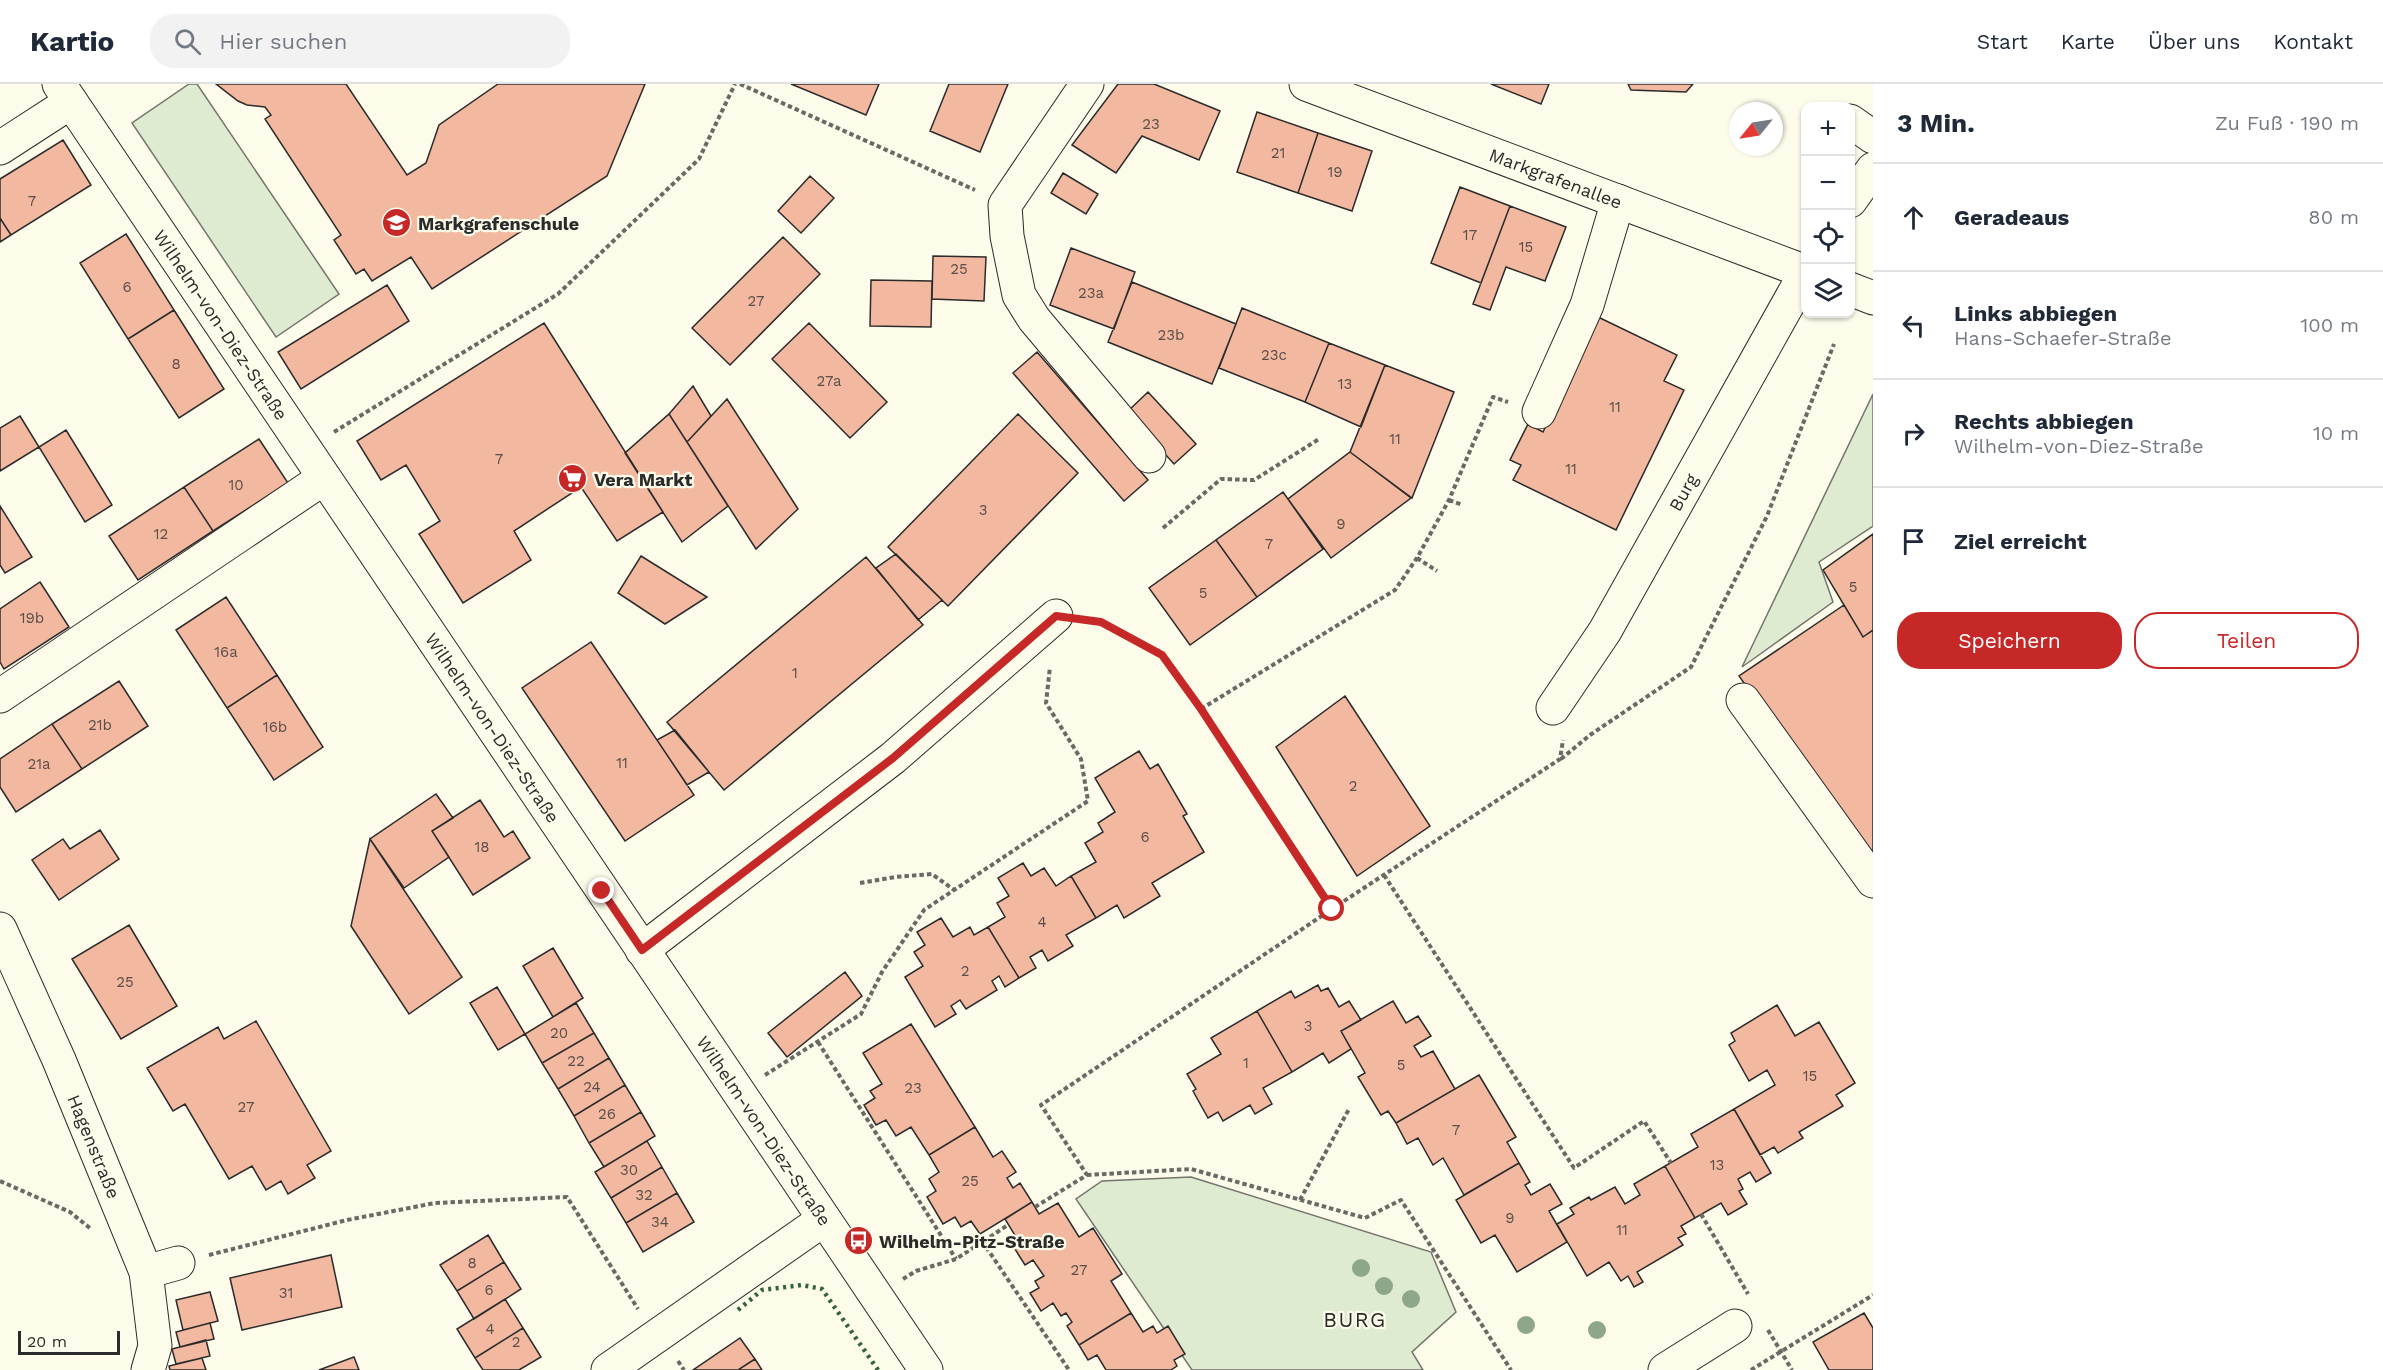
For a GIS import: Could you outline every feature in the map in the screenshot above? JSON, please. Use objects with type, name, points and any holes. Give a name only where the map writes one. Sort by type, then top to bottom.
[{"type":"street","points":[[1087,84],[1005,205],[1009,246],[1019,295],[1034,319],[1149,456]]},
{"type":"street","name":"Markgrafenallee","points":[[1306,84],[1801,270]]},
{"type":"street","name":"Wilhelm-von-Diez-Straße","points":[[65,93],[926,1370]]},
{"type":"street","points":[[0,148],[65,93]]},
{"type":"street","points":[[1855,124],[1873,137]]},
{"type":"street","points":[[1855,195],[1873,169]]},
{"type":"street","points":[[1539,412],[1587,305],[1618,201]]},
{"type":"street","name":"Burg","points":[[1558,722],[1605,631],[1801,281]]},
{"type":"street","points":[[1855,291],[1873,298]]},
{"type":"street","points":[[0,696],[324,478]]},
{"type":"street","points":[[642,950],[893,758],[1056,616]]},
{"type":"street","points":[[1743,700],[1873,881]]},
{"type":"street","name":"Hagenstraße","points":[[0,930],[59,1060],[146,1272],[155,1346],[148,1370]]},
{"type":"street","points":[[608,1370],[823,1220]]},
{"type":"street","points":[[146,1272],[178,1263]]},
{"type":"street","points":[[1665,1370],[1735,1326]]},
{"type":"path","points":[[305,450],[558,294],[699,159],[735,84]]},
{"type":"path","points":[[740,84],[1005,205]]},
{"type":"path","points":[[1087,1175],[1041,1105],[1560,759],[1590,735],[1691,667],[1767,516],[1834,344]]},
{"type":"path","points":[[1201,709],[1395,590],[1417,558],[1449,500],[1493,397],[1539,412]]},
{"type":"path","points":[[1163,528],[1221,479],[1254,480],[1319,439]]},
{"type":"path","points":[[1449,500],[1463,505]]},
{"type":"path","points":[[1417,558],[1437,571]]},
{"type":"path","points":[[736,1090],[782,1066],[861,1014],[882,972],[924,910],[1088,801],[1081,759],[1046,704],[1056,616],[1101,622],[1162,655],[1201,709],[1332,909]]},
{"type":"path","points":[[1558,722],[1560,759]]},
{"type":"path","points":[[860,883],[932,874],[954,890]]},
{"type":"path","points":[[1384,875],[1574,1168],[1644,1120],[1671,1163]]},
{"type":"path","points":[[818,1041],[956,1259]]},
{"type":"path","points":[[1300,1200],[1349,1109]]},
{"type":"path","points":[[1035,1207],[1087,1175],[1191,1169],[1365,1218],[1401,1200],[1511,1370]]},
{"type":"path","points":[[0,1181],[70,1212],[95,1232]]},
{"type":"path","points":[[178,1263],[338,1222],[435,1203],[567,1197],[656,1337]]},
{"type":"path","points":[[1701,1214],[1759,1314],[1735,1326]]},
{"type":"path","points":[[876,1296],[916,1271],[956,1259],[1008,1225]]},
{"type":"path","points":[[982,1241],[1069,1370]]},
{"type":"path","points":[[1751,1370],[1873,1295]]},
{"type":"path","points":[[1781,1352],[1792,1370]]},
{"type":"green space","points":[[189,84],[197,84],[339,294],[276,337],[132,123]]},
{"type":"green space","points":[[1873,394],[1873,526],[1819,562],[1833,602],[1742,667]]},
{"type":"green space","points":[[1191,1177],[1431,1252],[1456,1312],[1412,1352],[1423,1370],[1192,1370],[1076,1199],[1102,1181]]},
{"type":"building","points":[[216,84],[346,84],[407,175],[426,163],[439,125],[498,84],[645,84],[607,176],[432,289],[411,257],[372,281],[364,269],[356,274],[334,240],[341,235],[265,119],[271,115],[265,107],[247,105],[238,101]]},
{"type":"building","points":[[791,84],[879,84],[866,115]]},
{"type":"building","points":[[949,84],[1008,84],[980,152],[930,131]]},
{"type":"building","points":[[1118,84],[1154,84],[1220,111],[1199,160],[1142,136],[1116,173],[1072,145]]},
{"type":"building","points":[[1491,84],[1549,84],[1541,104]]},
{"type":"building","points":[[1628,84],[1693,84],[1686,92],[1631,90]]},
{"type":"building","points":[[1257,112],[1318,133],[1298,193],[1237,172]]},
{"type":"building","points":[[1318,133],[1372,151],[1352,211],[1298,193]]},
{"type":"building","points":[[63,140],[91,185],[11,235],[0,218],[0,179]]},
{"type":"building","points":[[1063,173],[1098,194],[1086,214],[1051,193]]},
{"type":"building","points":[[810,176],[834,198],[801,233],[778,211]]},
{"type":"building","points":[[1460,187],[1510,206],[1481,283],[1431,263]]},
{"type":"building","points":[[1510,206],[1566,227],[1545,281],[1506,267],[1490,310],[1473,304]]},
{"type":"building","points":[[0,218],[11,235],[0,242]]},
{"type":"building","points":[[126,234],[174,310],[128,339],[80,263]]},
{"type":"building","points":[[783,237],[820,274],[730,365],[692,328]]},
{"type":"building","points":[[1071,248],[1135,272],[1114,329],[1050,305]]},
{"type":"building","points":[[933,256],[986,257],[984,301],[932,299]]},
{"type":"building","points":[[871,280],[932,281],[931,327],[870,326]]},
{"type":"building","points":[[1132,282],[1236,324],[1212,384],[1108,342]]},
{"type":"building","points":[[387,285],[409,321],[301,389],[278,352]]},
{"type":"building","points":[[1242,308],[1329,343],[1305,402],[1219,368]]},
{"type":"building","points":[[174,310],[224,389],[179,418],[128,339]]},
{"type":"building","points":[[1598,317],[1677,355],[1664,381],[1684,390],[1616,530],[1513,480],[1521,465],[1510,460],[1528,424],[1543,432]]},
{"type":"building","points":[[544,323],[663,512],[617,541],[581,487],[514,531],[531,560],[463,603],[419,534],[440,521],[406,465],[381,480],[357,441]]},
{"type":"building","points":[[809,323],[887,402],[850,438],[772,359]]},
{"type":"building","points":[[1329,343],[1385,365],[1361,427],[1305,402]]},
{"type":"building","points":[[1037,352],[1148,480],[1124,501],[1013,373]]},
{"type":"building","points":[[1385,365],[1454,392],[1412,498],[1350,452]]},
{"type":"building","points":[[693,386],[711,416],[687,442],[669,414]]},
{"type":"building","points":[[1148,392],[1196,444],[1174,464],[1127,412]]},
{"type":"building","points":[[727,399],[798,509],[756,549],[687,442]]},
{"type":"building","points":[[669,414],[728,506],[682,542],[625,453]]},
{"type":"building","points":[[1018,414],[1078,473],[948,606],[888,547]]},
{"type":"building","points":[[20,416],[39,447],[0,471],[0,428]]},
{"type":"building","points":[[66,430],[112,505],[85,522],[39,447]]},
{"type":"building","points":[[259,439],[288,483],[213,531],[184,487]]},
{"type":"building","points":[[1350,452],[1411,498],[1331,558],[1288,499]]},
{"type":"building","points":[[184,487],[213,531],[138,580],[109,536]]},
{"type":"building","points":[[1283,492],[1323,549],[1257,597],[1216,540]]},
{"type":"building","points":[[0,506],[32,557],[5,573],[0,565]]},
{"type":"building","points":[[1873,534],[1873,630],[1863,637],[1823,570]]},
{"type":"building","points":[[1216,540],[1257,597],[1190,645],[1149,588]]},
{"type":"building","points":[[896,554],[942,600],[918,620],[876,568]]},
{"type":"building","points":[[641,556],[707,597],[665,624],[618,593]]},
{"type":"building","points":[[866,557],[923,625],[724,790],[667,722]]},
{"type":"building","points":[[40,582],[69,627],[4,669],[0,662],[0,609]]},
{"type":"building","points":[[226,597],[277,675],[227,708],[176,630]]},
{"type":"building","points":[[1844,605],[1863,637],[1873,630],[1873,853],[1868,857],[1739,676]]},
{"type":"building","points":[[591,642],[694,795],[625,841],[522,688]]},
{"type":"building","points":[[277,675],[323,747],[274,780],[227,708]]},
{"type":"building","points":[[119,681],[148,726],[82,769],[52,724]]},
{"type":"building","points":[[1345,696],[1430,826],[1357,876],[1276,747]]},
{"type":"building","points":[[52,724],[82,769],[16,812],[0,787],[0,759]]},
{"type":"building","points":[[675,730],[709,772],[687,785],[657,740]]},
{"type":"building","points":[[1139,751],[1150,769],[1158,764],[1187,814],[1183,816],[1204,852],[1152,883],[1160,896],[1124,918],[1117,905],[1096,918],[1071,876],[1096,862],[1085,843],[1103,832],[1098,823],[1115,812],[1095,778]]},
{"type":"building","points":[[436,794],[453,818],[432,831],[449,857],[404,888],[370,839]]},
{"type":"building","points":[[480,800],[504,837],[513,831],[530,858],[473,895],[432,831]]},
{"type":"building","points":[[100,830],[119,859],[59,900],[32,860],[63,839],[70,849]]},
{"type":"building","points":[[370,839],[462,977],[409,1014],[351,926]]},
{"type":"building","points":[[1023,863],[1031,876],[1044,868],[1056,886],[1071,876],[1096,918],[1066,935],[1073,946],[1048,961],[1042,950],[1030,957],[1036,968],[1019,978],[988,927],[1005,917],[997,903],[1009,896],[998,878]]},
{"type":"building","points":[[941,918],[953,937],[970,927],[974,935],[988,927],[1019,978],[1005,987],[999,976],[992,981],[997,990],[966,1009],[960,1000],[951,1006],[956,1014],[935,1027],[905,977],[923,966],[914,952],[925,945],[917,932]]},
{"type":"building","points":[[129,925],[177,1006],[121,1039],[72,959]]},
{"type":"building","points":[[553,948],[583,998],[553,1017],[523,966]]},
{"type":"building","points":[[845,972],[862,996],[787,1057],[768,1033]]},
{"type":"building","points":[[1318,985],[1321,991],[1328,988],[1339,1007],[1349,1001],[1361,1020],[1341,1031],[1351,1049],[1329,1063],[1323,1053],[1292,1072],[1257,1011],[1291,991],[1295,998]]},
{"type":"building","points":[[497,987],[525,1034],[498,1050],[470,1003]]},
{"type":"building","points":[[1393,1001],[1406,1023],[1418,1016],[1431,1036],[1414,1046],[1421,1057],[1433,1051],[1455,1089],[1396,1123],[1388,1111],[1381,1115],[1358,1077],[1365,1073],[1341,1031]]},
{"type":"building","points":[[576,1003],[594,1033],[542,1063],[525,1034]]},
{"type":"building","points":[[1777,1005],[1795,1036],[1819,1022],[1855,1083],[1836,1095],[1843,1106],[1799,1132],[1803,1138],[1778,1153],[1774,1147],[1760,1155],[1734,1109],[1775,1085],[1767,1070],[1749,1081],[1729,1045],[1735,1041],[1731,1033]]},
{"type":"building","points":[[1257,1011],[1292,1072],[1263,1088],[1272,1104],[1255,1114],[1250,1105],[1223,1121],[1218,1112],[1208,1118],[1193,1091],[1196,1089],[1187,1074],[1221,1054],[1211,1038]]},
{"type":"building","points":[[256,1021],[331,1151],[307,1165],[315,1178],[288,1194],[281,1181],[266,1190],[252,1166],[229,1179],[185,1104],[173,1111],[147,1068],[218,1027],[224,1039]]},
{"type":"building","points":[[911,1024],[975,1127],[929,1155],[911,1127],[896,1136],[886,1120],[876,1125],[864,1105],[875,1098],[870,1091],[882,1084],[863,1053]]},
{"type":"building","points":[[594,1033],[609,1058],[558,1089],[542,1063]]},
{"type":"building","points":[[609,1058],[625,1085],[574,1116],[558,1089]]},
{"type":"building","points":[[1479,1075],[1516,1137],[1507,1142],[1519,1163],[1464,1195],[1443,1158],[1433,1165],[1418,1138],[1407,1144],[1396,1123]]},
{"type":"building","points":[[625,1085],[641,1112],[589,1143],[574,1116]]},
{"type":"building","points":[[1734,1109],[1771,1173],[1756,1182],[1750,1172],[1738,1179],[1743,1189],[1739,1191],[1747,1204],[1728,1215],[1721,1203],[1695,1218],[1665,1166],[1698,1147],[1691,1134]]},
{"type":"building","points":[[641,1112],[655,1136],[604,1167],[589,1143]]},
{"type":"building","points":[[975,1127],[993,1157],[1002,1151],[1016,1172],[1007,1178],[1013,1188],[1020,1183],[1032,1202],[980,1234],[971,1221],[961,1227],[955,1217],[943,1224],[927,1197],[936,1191],[929,1179],[939,1172],[929,1155]]},
{"type":"building","points":[[647,1141],[662,1167],[611,1198],[595,1172]]},
{"type":"building","points":[[1519,1163],[1530,1182],[1525,1185],[1531,1195],[1550,1184],[1562,1204],[1549,1211],[1567,1242],[1517,1272],[1495,1235],[1481,1243],[1456,1200]]},
{"type":"building","points":[[1665,1166],[1695,1218],[1681,1226],[1686,1234],[1678,1238],[1683,1245],[1637,1272],[1643,1282],[1634,1287],[1628,1276],[1621,1281],[1609,1262],[1587,1276],[1557,1224],[1574,1214],[1570,1208],[1589,1197],[1591,1200],[1615,1187],[1625,1204],[1640,1195],[1634,1184]]},
{"type":"building","points":[[662,1167],[677,1193],[626,1223],[611,1198]]},
{"type":"building","points":[[677,1193],[694,1222],[643,1252],[626,1223]]},
{"type":"building","points":[[1032,1202],[1039,1214],[1058,1203],[1079,1237],[1093,1228],[1122,1274],[1111,1281],[1131,1313],[1079,1345],[1067,1326],[1072,1322],[1066,1313],[1061,1316],[1053,1303],[1041,1311],[1030,1293],[1039,1288],[1035,1281],[1044,1276],[1033,1260],[1025,1265],[1013,1246],[1019,1242],[1005,1219]]},
{"type":"building","points":[[488,1235],[504,1262],[457,1291],[440,1265]]},
{"type":"building","points":[[331,1255],[342,1307],[242,1330],[230,1278]]},
{"type":"building","points":[[504,1262],[521,1289],[474,1319],[457,1291]]},
{"type":"building","points":[[210,1292],[218,1321],[183,1330],[176,1300]]},
{"type":"building","points":[[505,1299],[523,1328],[475,1358],[457,1329]]},
{"type":"building","points":[[1131,1313],[1143,1332],[1153,1326],[1157,1333],[1168,1326],[1185,1354],[1174,1360],[1177,1366],[1171,1370],[1106,1370],[1097,1355],[1088,1360],[1079,1345]]},
{"type":"building","points":[[1864,1313],[1873,1328],[1873,1370],[1829,1370],[1813,1342]]},
{"type":"building","points":[[210,1323],[214,1339],[180,1347],[176,1332]]},
{"type":"building","points":[[523,1328],[541,1357],[519,1370],[483,1370],[475,1358]]},
{"type":"building","points":[[740,1338],[755,1359],[738,1370],[693,1370]]},
{"type":"building","points":[[206,1340],[210,1356],[176,1364],[172,1349]]},
{"type":"building","points":[[354,1357],[359,1370],[319,1370]]},
{"type":"building","points":[[202,1358],[206,1370],[170,1370],[169,1366]]},
{"type":"building","points":[[755,1359],[762,1370],[738,1370]]},
{"type":"hedge","points":[[738,1310],[762,1290],[802,1285],[822,1289],[878,1370]]},
{"type":"place","name":"Markgrafenschule","points":[[397,223]]},
{"type":"place","name":"Vera Markt","points":[[573,479]]},
{"type":"place","name":"Wilhelm-Pitz-Straße","points":[[858,1241]]},
{"type":"district","name":"BURG","points":[[1355,1319]]},
{"type":"route","points":[[602,891],[642,950],[893,758],[1056,616],[1101,622],[1162,655],[1201,709],[1219,740],[1332,909]]}]
